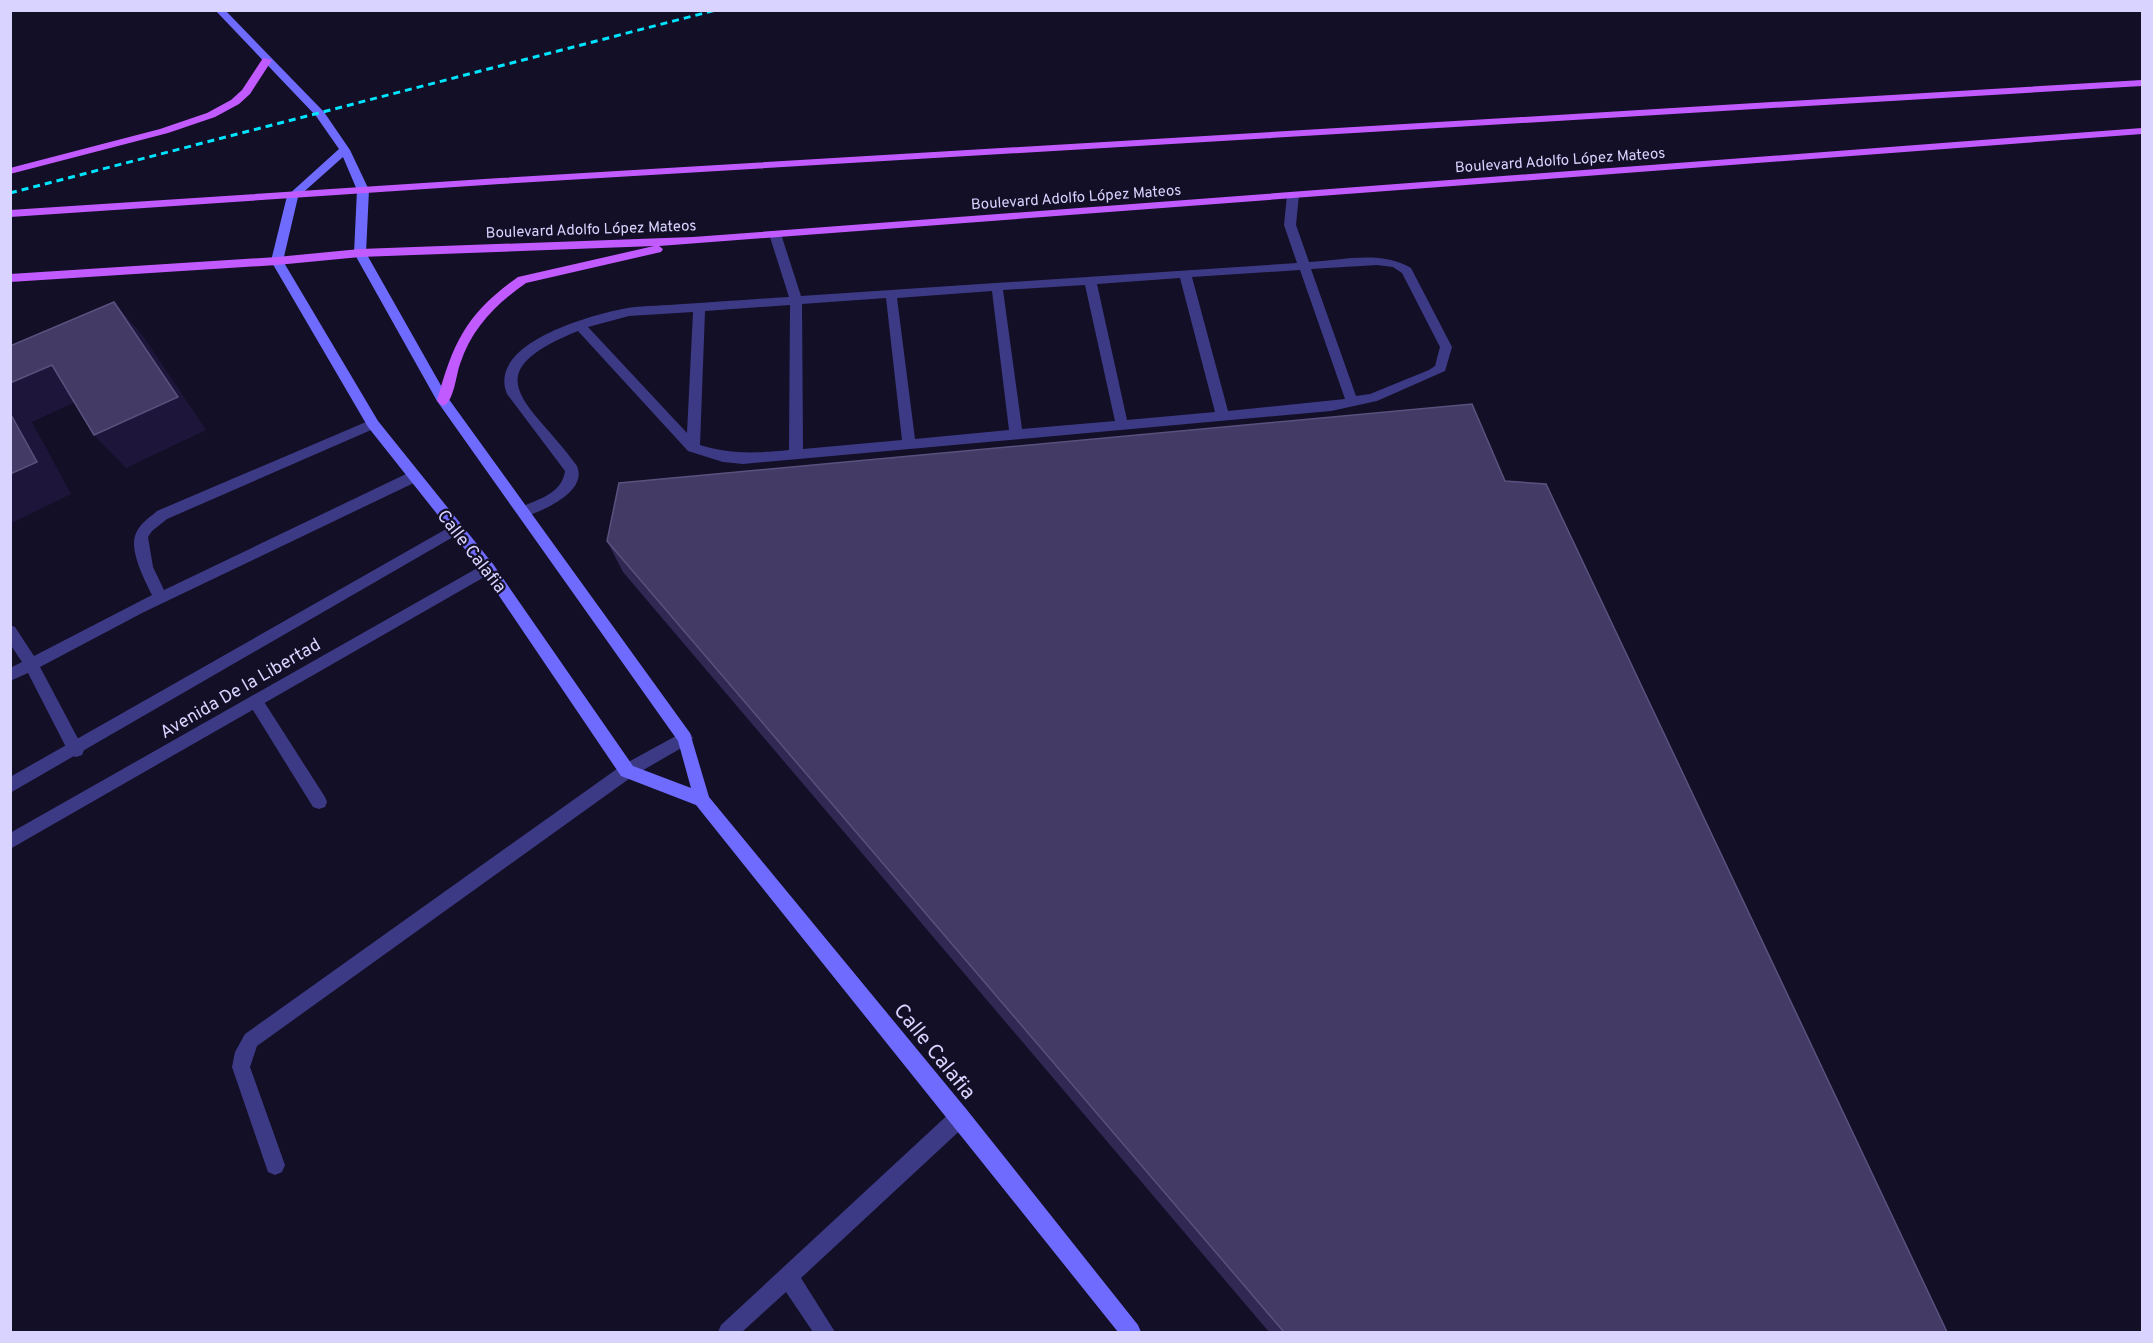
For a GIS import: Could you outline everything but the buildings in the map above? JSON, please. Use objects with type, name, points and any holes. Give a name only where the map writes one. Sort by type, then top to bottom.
[{"type":"main road","points":[[10,171],[164,131],[211,115],[235,102],[246,92],[267,60]]},
{"type":"main road","points":[[10,214],[363,190],[2142,83]]},
{"type":"main road","name":"Boulevard Adolfo López Mateos","points":[[10,278],[277,261],[360,253],[693,241],[2142,130]]},
{"type":"main road","points":[[443,400],[452,365],[473,322],[486,307],[522,280],[693,241]]},
{"type":"street","points":[[219,10],[320,114],[345,150],[363,190],[360,253]]},
{"type":"street","points":[[277,261],[293,196],[345,150]]},
{"type":"street","points":[[1293,195],[1290,225],[1302,266],[1352,402]]},
{"type":"street","points":[[775,234],[796,300],[796,454]]},
{"type":"street","name":"Calle Calafia","points":[[360,253],[443,400],[685,738],[702,800],[960,1117],[1131,1332]]},
{"type":"street","name":"Calle Calafia","points":[[277,261],[373,424],[454,530],[488,568],[627,771],[702,800]]},
{"type":"street","points":[[524,512],[561,494],[569,487],[572,470],[515,396],[510,386],[512,365],[522,353],[579,325],[629,312],[1377,261],[1396,264],[1407,271],[1444,340],[1445,358],[1441,368],[1372,398],[1352,402],[1223,416],[743,459],[723,458],[693,448],[579,325]]},
{"type":"street","points":[[1185,274],[1223,416]]},
{"type":"street","points":[[1090,280],[1122,425]]},
{"type":"street","points":[[997,286],[1016,434]]},
{"type":"street","points":[[891,294],[909,444]]},
{"type":"street","points":[[693,448],[699,306]]},
{"type":"street","points":[[162,598],[146,567],[141,537],[147,527],[162,515],[373,424]]},
{"type":"street","points":[[10,675],[162,598],[413,477]]},
{"type":"street","name":"Avenida De la Libertad","points":[[10,786],[454,530]]},
{"type":"street","name":"Avenida De la Libertad","points":[[10,842],[488,568]]},
{"type":"street","points":[[10,632],[31,664],[76,750]]},
{"type":"street","points":[[256,702],[319,802]]},
{"type":"street","points":[[275,1165],[241,1067],[244,1052],[251,1040],[627,771],[685,738]]},
{"type":"street","points":[[728,1332],[960,1117]]},
{"type":"street","points":[[788,1277],[825,1332]]},
{"type":"railway","points":[[10,193],[716,10]]}]
